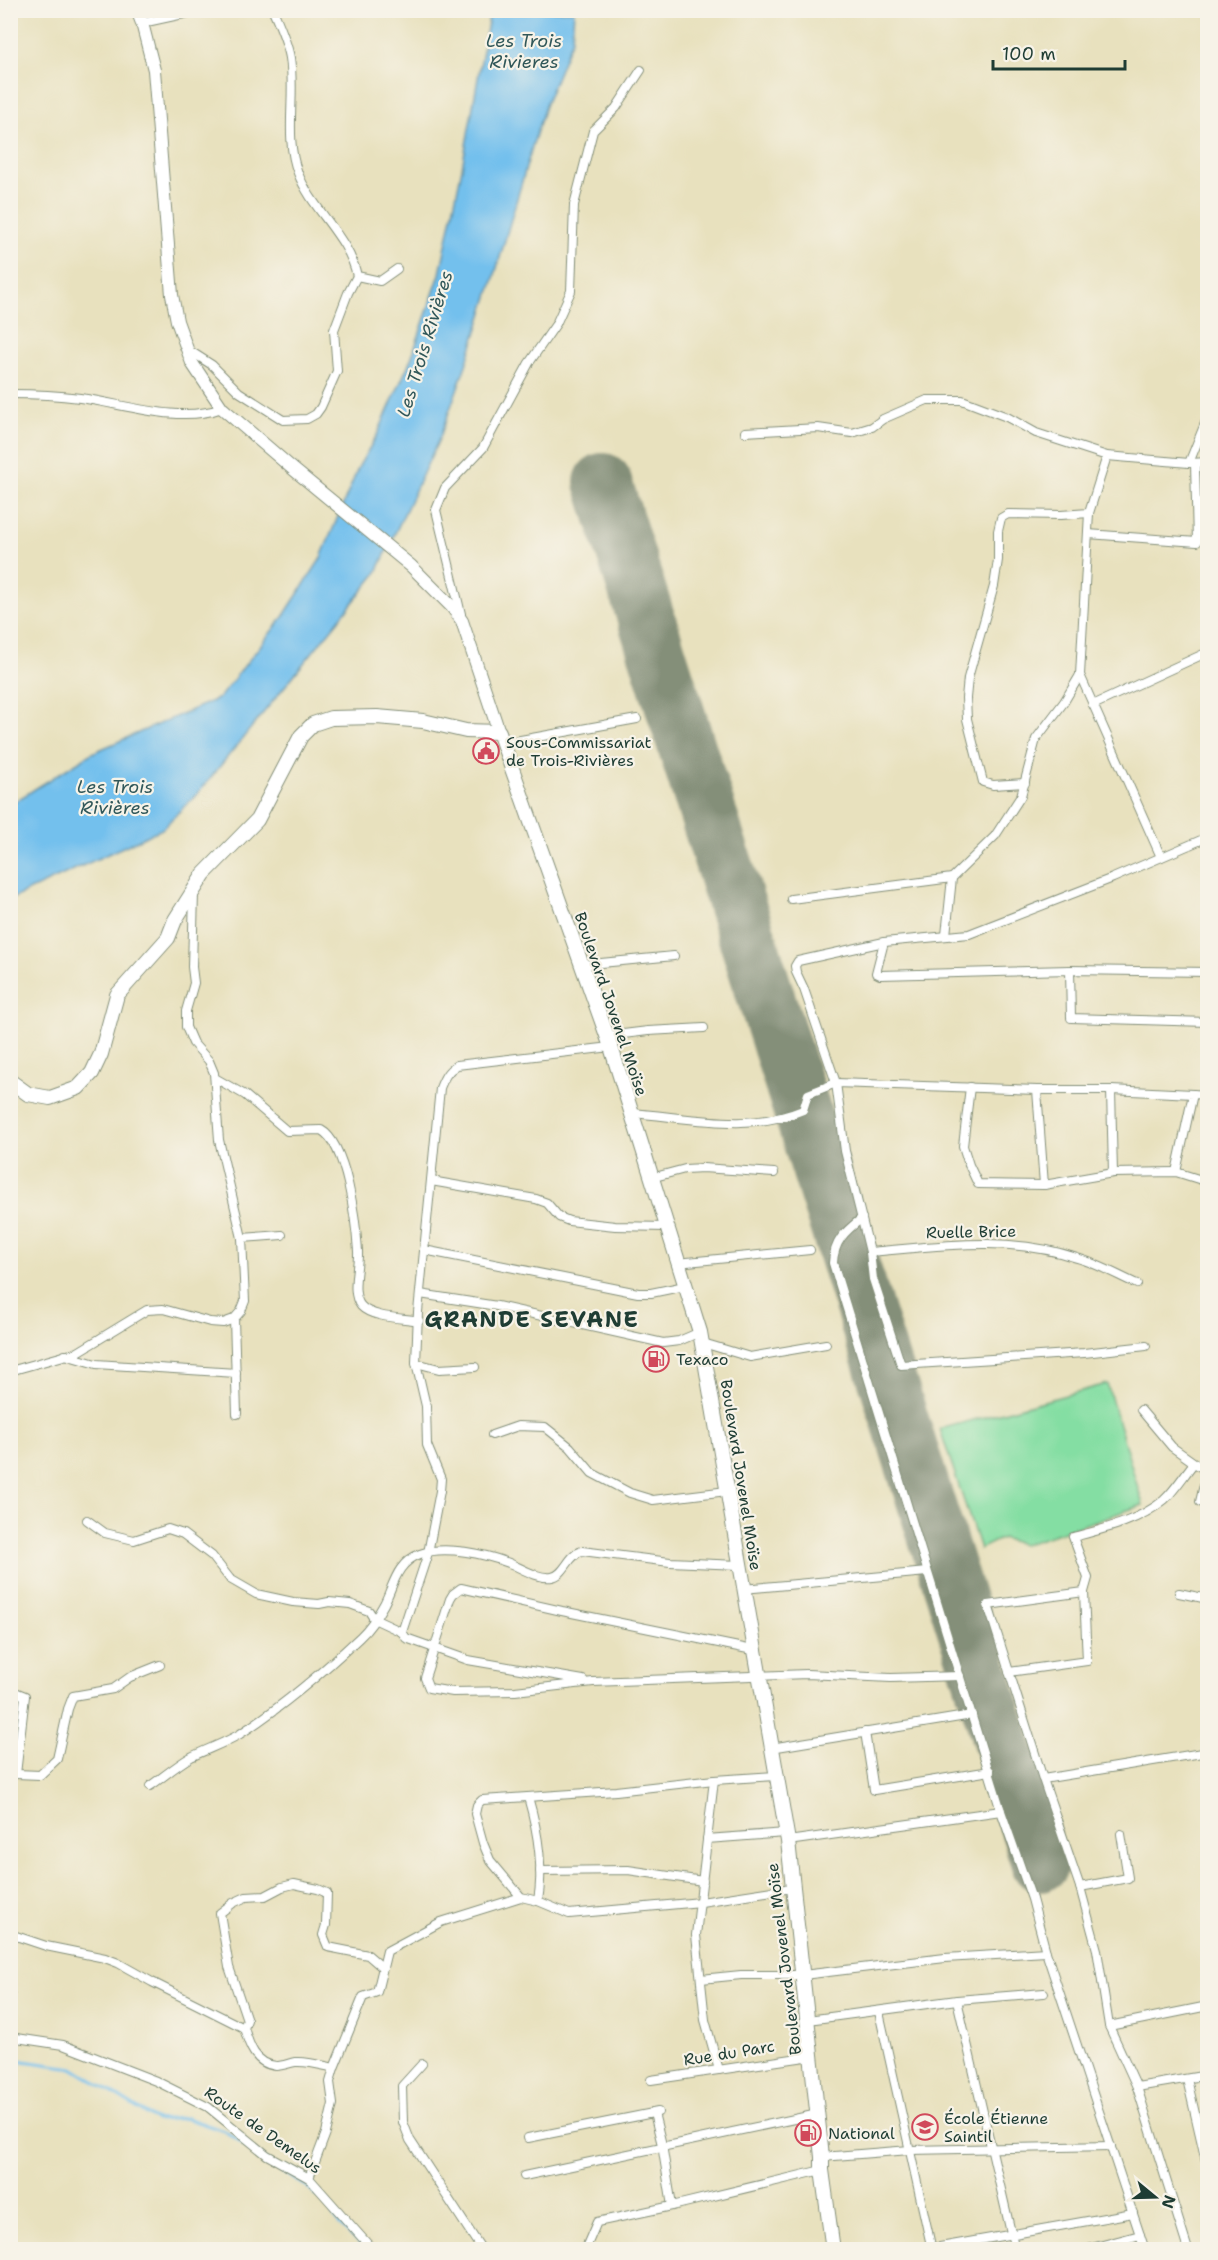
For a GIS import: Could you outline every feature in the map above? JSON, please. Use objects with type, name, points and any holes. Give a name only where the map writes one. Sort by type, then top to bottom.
[{"type":"main road","points":[[137,10],[154,70],[172,295],[177,321],[192,363],[222,408],[411,566],[445,599],[462,621],[502,738]]},
{"type":"main road","points":[[10,1081],[28,1094],[50,1098],[78,1088],[92,1073],[101,1054],[117,994],[168,938],[175,920],[204,874],[257,820],[301,736],[313,724],[332,718],[377,717],[423,721],[502,738]]},
{"type":"main road","name":"Boulevard Jovenel Moïse","points":[[502,738],[609,1042],[701,1338],[787,1837],[833,2250]]},
{"type":"street","points":[[142,23],[202,10]]},
{"type":"street","points":[[186,349],[212,365],[239,392],[284,420],[307,419],[316,414],[337,371],[334,330],[357,276],[354,261],[307,193],[298,172],[293,154],[290,59],[284,34],[273,10]]},
{"type":"street","points":[[462,621],[436,510],[445,489],[483,448],[529,363],[556,324],[572,291],[574,205],[593,131],[616,108],[641,70]]},
{"type":"street","points":[[357,276],[380,281],[398,269]]},
{"type":"street","points":[[10,394],[78,398],[178,415],[200,414],[222,408]]},
{"type":"street","points":[[745,432],[818,428],[852,432],[872,427],[883,419],[927,400],[962,400],[1007,417],[1035,433],[1107,456],[1192,463],[1208,462]]},
{"type":"street","points":[[1088,534],[1197,542],[1192,463],[1208,416]]},
{"type":"street","points":[[1107,456],[1089,513],[1080,675],[1161,857]]},
{"type":"street","points":[[1025,783],[983,782],[967,719],[968,678],[994,586],[1001,518],[1008,514],[1089,513]]},
{"type":"street","points":[[1093,705],[1208,652]]},
{"type":"street","points":[[790,899],[952,878],[995,836],[1021,796],[1036,739],[1064,702],[1080,675]]},
{"type":"street","points":[[502,738],[637,719]]},
{"type":"street","points":[[1146,1346],[1084,1353],[901,1365],[873,1279],[870,1252],[845,1151],[836,1083],[795,966],[798,960],[884,942],[969,934],[1208,837]]},
{"type":"street","points":[[946,935],[952,878]]},
{"type":"street","points":[[10,1371],[78,1352],[147,1310],[172,1311],[210,1322],[223,1323],[234,1319],[241,1311],[245,1301],[242,1238],[219,1140],[215,1078],[209,1062],[193,1043],[186,1027],[186,1011],[194,983],[192,967],[194,890]]},
{"type":"street","points":[[884,942],[876,973],[880,975],[1070,970],[1208,972]]},
{"type":"street","points":[[580,964],[674,956]]},
{"type":"street","points":[[1070,970],[1071,1018],[1208,1022]]},
{"type":"street","points":[[402,1632],[428,1553],[441,1479],[427,1445],[426,1406],[416,1363],[420,1294],[440,1088],[449,1070],[465,1063],[609,1042],[648,1031],[704,1029]]},
{"type":"street","points":[[215,1078],[238,1090],[287,1131],[321,1130],[333,1140],[341,1155],[346,1174],[357,1237],[356,1296],[361,1305],[370,1313],[419,1321]]},
{"type":"street","points":[[631,1113],[761,1122],[790,1116],[803,1110],[808,1094],[836,1083],[1037,1090],[1111,1090],[1208,1095]]},
{"type":"street","points":[[970,1087],[963,1146],[978,1184],[1044,1185],[1113,1173],[1176,1172],[1208,1182]]},
{"type":"street","points":[[1037,1090],[1044,1185]]},
{"type":"street","points":[[1111,1090],[1113,1173]]},
{"type":"street","points":[[1176,1172],[1193,1094]]},
{"type":"street","points":[[651,1178],[685,1169],[703,1168],[774,1173]]},
{"type":"street","points":[[431,1181],[536,1199],[547,1203],[560,1217],[569,1221],[615,1226],[666,1227]]},
{"type":"street","points":[[862,1218],[842,1234],[833,1251],[832,1263],[1001,1810],[1032,1899],[1046,1952],[1145,2250]]},
{"type":"street","points":[[242,1238],[282,1235]]},
{"type":"street","name":"Ruelle Brice","points":[[870,1252],[965,1244],[1012,1243],[1077,1257],[1137,1284]]},
{"type":"street","points":[[424,1250],[638,1293],[651,1293],[685,1286]]},
{"type":"street","points":[[677,1263],[810,1250]]},
{"type":"street","points":[[420,1294],[544,1316],[663,1343],[701,1338],[750,1357],[826,1344]]},
{"type":"street","points":[[234,1319],[237,1414]]},
{"type":"street","points":[[65,1355],[96,1364],[236,1373]]},
{"type":"street","points":[[416,1363],[439,1369],[475,1367]]},
{"type":"street","points":[[1141,1410],[1172,1447],[1207,1470],[1200,1502],[1208,1505]]},
{"type":"street","points":[[492,1435],[518,1426],[545,1427],[570,1447],[592,1473],[630,1493],[653,1500],[727,1491]]},
{"type":"street","points":[[1009,1672],[1087,1661],[1084,1592],[1088,1578],[1073,1538],[1130,1520],[1152,1509],[1166,1498],[1194,1463]]},
{"type":"street","points":[[87,1520],[105,1533],[134,1540],[168,1529],[183,1534],[213,1556],[230,1580],[256,1594],[302,1603],[350,1604],[369,1611],[374,1619],[402,1632],[406,1638],[468,1660],[593,1682]]},
{"type":"street","points":[[150,1786],[189,1758],[238,1735],[283,1702],[362,1635],[385,1602],[394,1576],[418,1555],[440,1551],[490,1556],[533,1573],[551,1577],[560,1573],[575,1553],[582,1551],[694,1564],[739,1565]]},
{"type":"street","points":[[743,1589],[927,1572]]},
{"type":"street","points":[[753,1650],[562,1611],[465,1588],[453,1594],[425,1678],[429,1688],[453,1692],[515,1691],[593,1682],[807,1674],[891,1678],[960,1676]]},
{"type":"street","points":[[1084,1592],[988,1605],[1080,1887],[1097,1950],[1109,2026],[1137,2087],[1188,2250]]},
{"type":"street","points":[[1179,1593],[1208,1599]]},
{"type":"street","points":[[10,1690],[25,1696],[13,1775],[40,1775],[57,1759],[73,1696],[113,1689],[130,1677],[160,1665]]},
{"type":"street","points":[[771,1748],[972,1715]]},
{"type":"street","points":[[865,1732],[874,1790],[990,1771]]},
{"type":"street","points":[[1043,1779],[1208,1752]]},
{"type":"street","points":[[521,1897],[490,1860],[483,1844],[475,1814],[477,1805],[482,1800],[616,1791],[714,1780],[776,1776]]},
{"type":"street","points":[[714,1780],[696,1935],[705,2020],[719,2070]]},
{"type":"street","points":[[528,1797],[538,1832],[540,1871],[538,1901]]},
{"type":"street","points":[[707,1839],[787,1837],[1001,1810]]},
{"type":"street","points":[[1080,1887],[1128,1878],[1120,1834]]},
{"type":"street","points":[[540,1871],[628,1870],[703,1881]]},
{"type":"street","points":[[334,2068],[295,2062],[279,2066],[268,2063],[250,2050],[244,2028],[247,2020],[229,1968],[220,1913],[233,1903],[246,1898],[265,1896],[282,1887],[294,1884],[318,1889],[327,1893],[326,1925],[323,1935],[328,1947],[368,1955],[383,1968]]},
{"type":"street","points":[[309,2178],[326,2133],[333,2104],[330,2082],[334,2068],[363,1997],[377,1992],[387,1951],[441,1922],[521,1897],[538,1901],[569,1914],[701,1902],[792,1888]]},
{"type":"street","points":[[10,1934],[46,1946],[105,1958],[118,1963],[244,2028]]},
{"type":"street","points":[[701,1978],[741,1975],[803,1975],[945,1958],[1046,1952]]},
{"type":"street","points":[[808,2020],[957,2000],[1044,1993]]},
{"type":"street","points":[[957,2000],[1015,2250]]},
{"type":"street","points":[[1109,2026],[1208,2006]]},
{"type":"street","points":[[879,2012],[910,2150],[929,2249],[1133,2213]]},
{"type":"street","name":"Route de Demelus","points":[[10,2037],[63,2045],[156,2081],[208,2107],[267,2155],[309,2178],[374,2250]]},
{"type":"street","name":"Rue du Parc","points":[[651,2080],[812,2056]]},
{"type":"street","points":[[422,2064],[402,2086],[403,2122],[410,2140],[482,2250]]},
{"type":"street","points":[[1137,2087],[1208,2075]]},
{"type":"street","points":[[1187,2079],[1208,2170]]},
{"type":"street","points":[[528,2138],[656,2112],[672,2206]]},
{"type":"street","points":[[524,2176],[662,2145],[818,2114]]},
{"type":"street","points":[[585,2250],[597,2222],[672,2206],[822,2164],[910,2150],[1111,2146]]},
{"type":"street","points":[[1084,2250],[1140,2235]]},
{"type":"green space","points":[[1107,1384],[1143,1505],[1023,1545],[1002,1538],[980,1549],[940,1429]]},
{"type":"water","name":"Les Trois Rivieres","points":[[490,11],[574,11],[572,39],[546,103],[494,278],[440,437],[376,574],[199,792],[162,829],[11,899],[11,804],[92,753],[219,698],[283,617],[320,560],[359,466],[377,435],[411,359],[440,274],[462,168]]},
{"type":"waterway","points":[[10,2059],[73,2068],[156,2120],[186,2118],[224,2131],[259,2157],[308,2187],[326,2202],[340,2225],[367,2250]]},
{"type":"runway","points":[[603,482],[1040,1863]]},
{"type":"place","name":"Sous-Commissariat de Trois-Rivières","points":[[486,751]]},
{"type":"place","name":"Texaco","points":[[656,1359]]},
{"type":"place","name":"École Étienne Saintil","points":[[925,2127]]},
{"type":"place","name":"National","points":[[808,2133]]},
{"type":"district","name":"GRANDE SEVANE","points":[[532,1319]]},
{"type":"water label","name":"Les Trois Rivières","points":[[425,344]]},
{"type":"water label","name":"Les Trois Rivières","points":[[115,797]]}]
